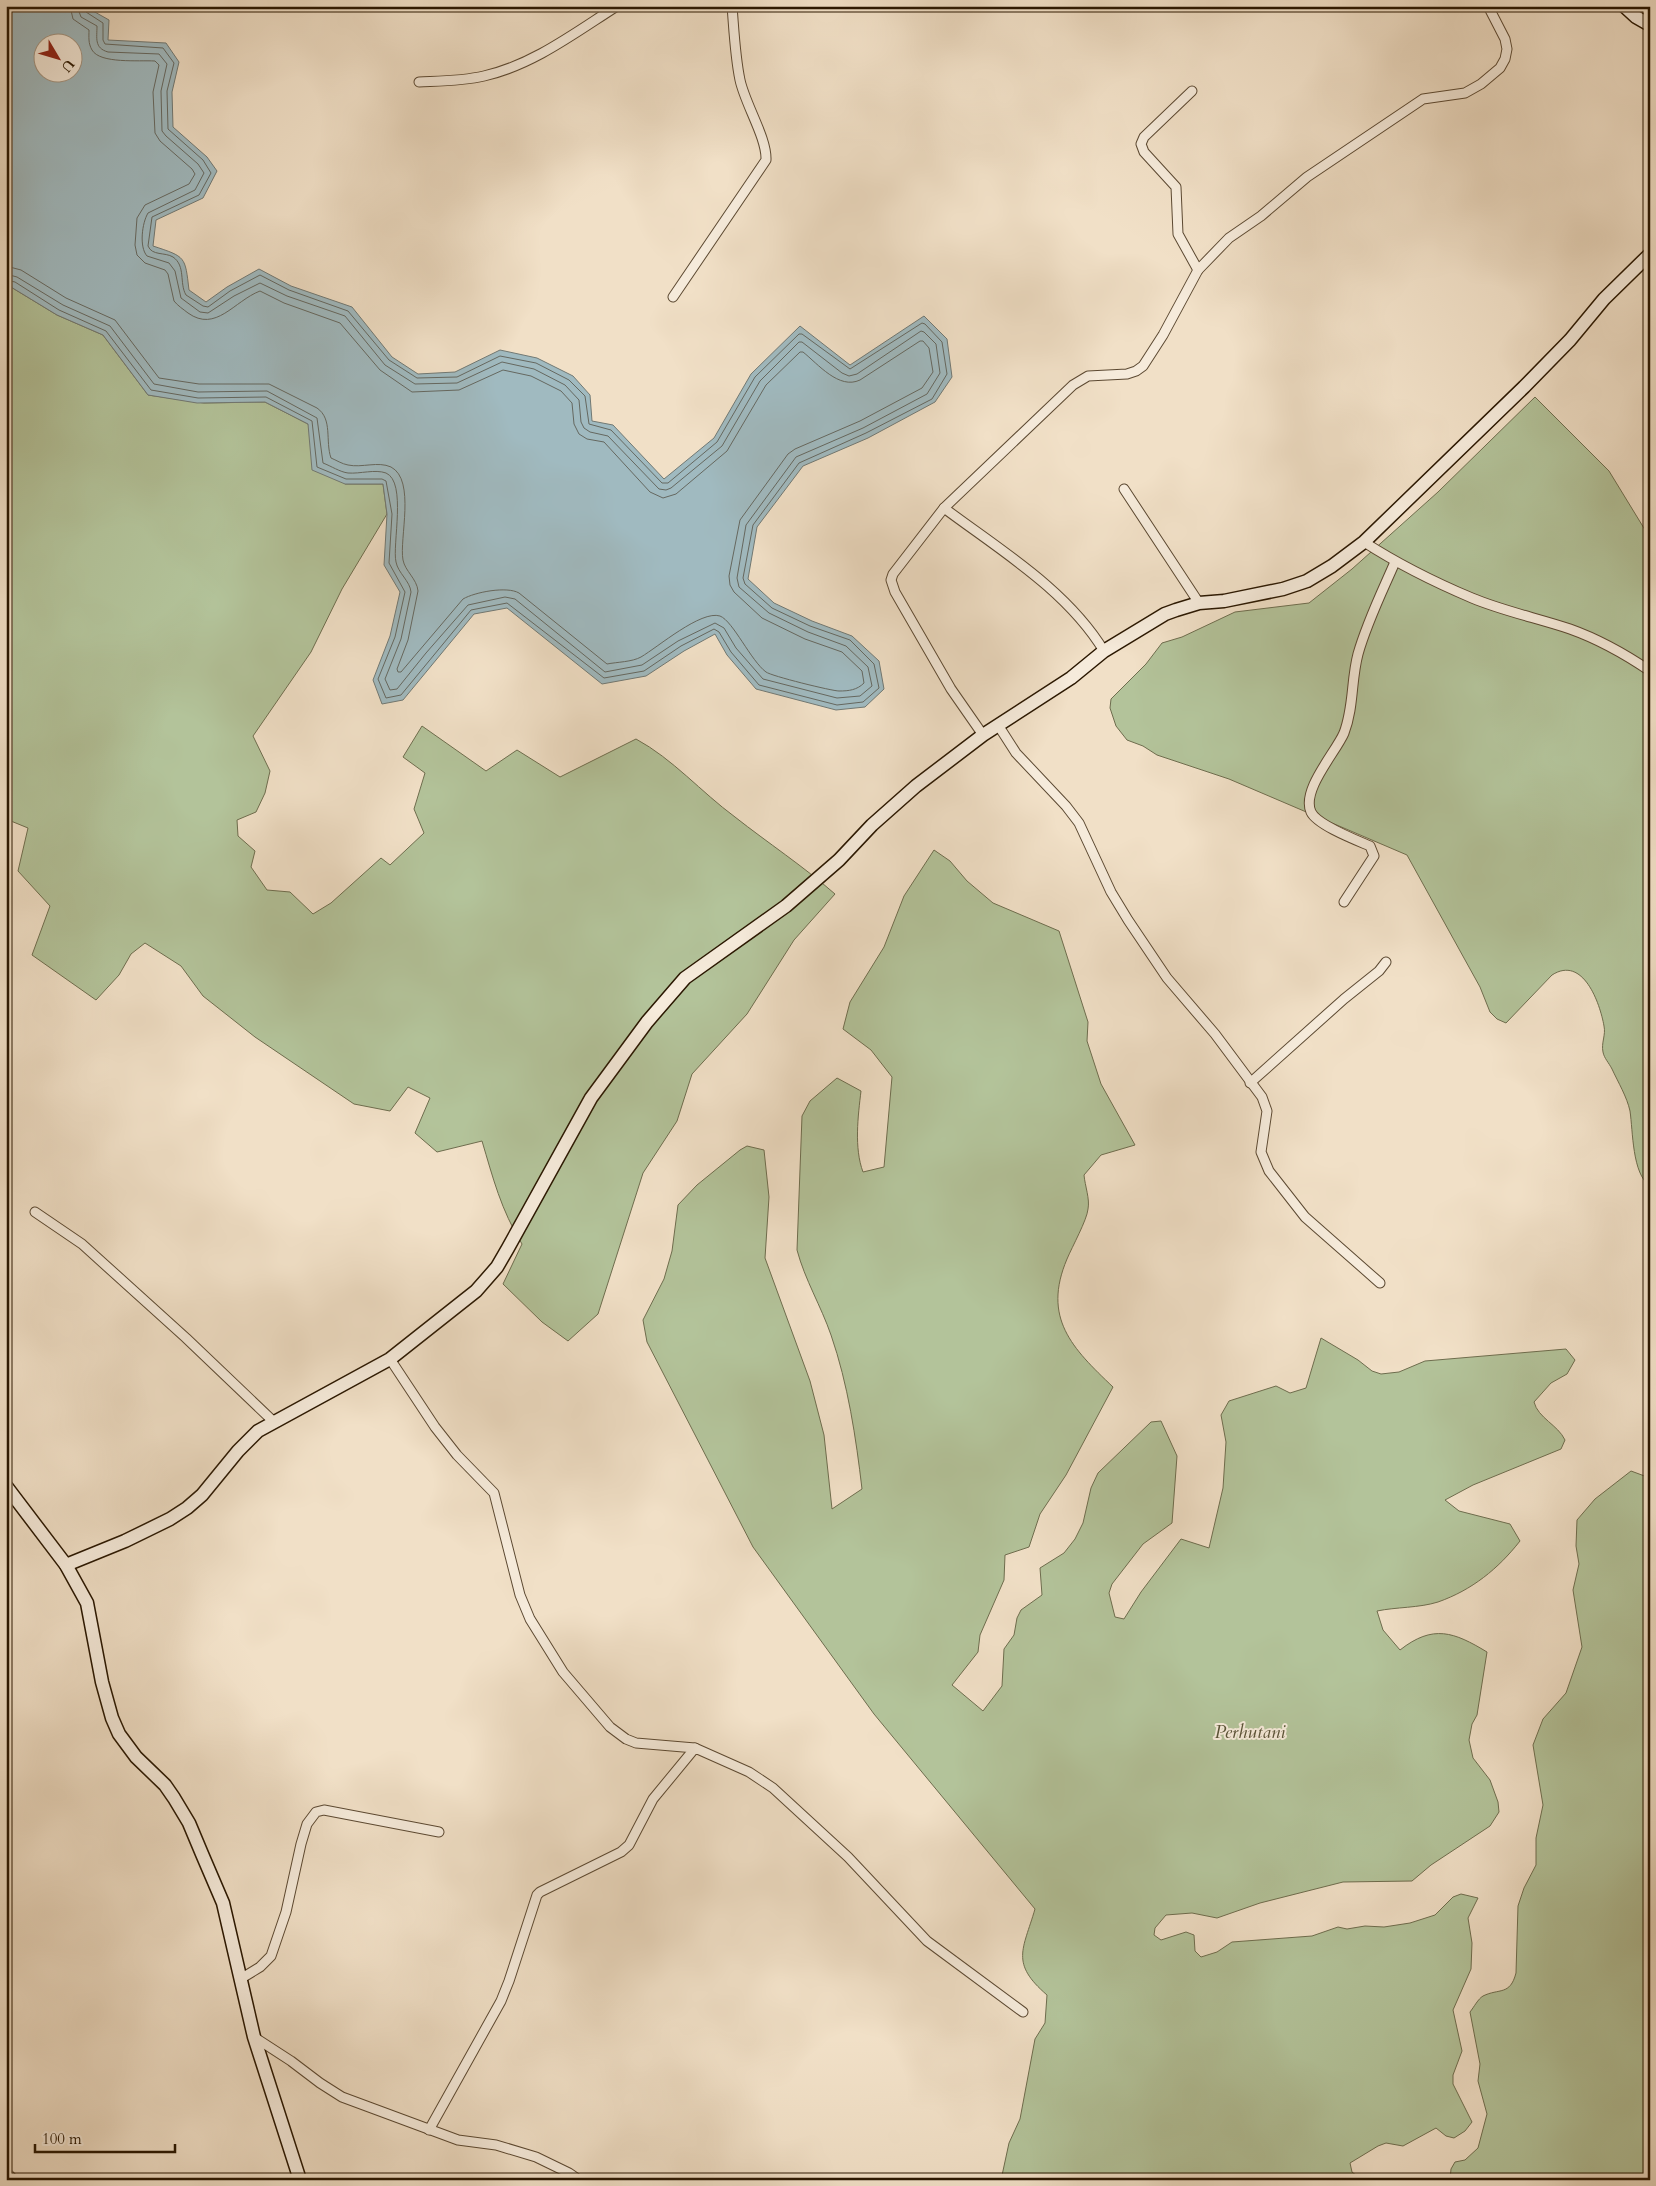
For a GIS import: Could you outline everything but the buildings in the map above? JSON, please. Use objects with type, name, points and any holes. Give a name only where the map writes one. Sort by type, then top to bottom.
[{"type":"main road","points":[[1624,6],[1636,17],[1650,25]]},
{"type":"main road","points":[[66,1565],[170,1520],[202,1495],[247,1440],[274,1422],[327,1395],[390,1359],[476,1292],[497,1267],[591,1098],[647,1022],[685,978],[786,906],[839,860],[872,825],[916,786],[998,725],[1051,692],[1104,651],[1165,614],[1199,603],[1224,601],[1283,589],[1307,581],[1332,566],[1364,542],[1524,387],[1570,340],[1604,299],[1650,254]]},
{"type":"main road","points":[[6,1486],[66,1565],[87,1604],[102,1682],[114,1724],[131,1750],[165,1785],[189,1823],[223,1903],[242,1978],[254,2037],[300,2180]]},
{"type":"street","points":[[419,82],[460,81],[486,76],[543,53],[617,6]]},
{"type":"street","points":[[673,296],[766,160],[764,143],[751,114],[740,78],[732,6]]},
{"type":"street","points":[[984,735],[951,689],[895,592],[891,580],[892,574],[944,508],[1073,385],[1088,376],[1127,374],[1143,366],[1164,334],[1198,270],[1229,238],[1261,216],[1307,177],[1423,99],[1465,93],[1481,84],[1500,68],[1505,59],[1507,49],[1505,39],[1488,6]]},
{"type":"street","points":[[1192,91],[1144,137],[1141,144],[1144,152],[1176,187],[1178,234],[1198,270]]},
{"type":"street","points":[[1124,489],[1199,603]]},
{"type":"street","points":[[944,508],[1040,581],[1081,619],[1104,651]]},
{"type":"street","points":[[1364,542],[1395,562],[1472,598],[1520,615],[1570,629],[1624,653],[1650,671]]},
{"type":"street","points":[[1344,902],[1374,856],[1372,850],[1370,846],[1319,821],[1312,814],[1310,803],[1317,778],[1344,733],[1351,706],[1353,676],[1358,654],[1395,562]]},
{"type":"street","points":[[998,725],[1016,753],[1066,806],[1079,823],[1112,892],[1128,920],[1167,978],[1215,1034],[1262,1097],[1267,1111],[1261,1152],[1268,1170],[1305,1217],[1380,1283]]},
{"type":"street","points":[[1250,1083],[1344,998],[1379,971],[1386,962]]},
{"type":"street","points":[[35,1212],[82,1244],[186,1338],[274,1422]]},
{"type":"street","points":[[390,1359],[435,1427],[457,1455],[494,1492],[520,1595],[530,1619],[563,1672],[610,1726],[626,1739],[636,1743],[696,1748],[749,1772],[773,1788],[848,1858],[927,1941],[1023,2012]]},
{"type":"street","points":[[429,2130],[501,2001],[536,1895],[621,1852],[628,1845],[654,1799],[696,1748]]},
{"type":"street","points":[[242,1978],[266,1962],[274,1950],[286,1912],[301,1844],[308,1824],[316,1812],[324,1810],[439,1832]]},
{"type":"street","points":[[254,2037],[342,2097],[458,2140],[510,2148],[536,2157],[579,2180]]},
{"type":"street","points":[[6,2172],[14,2180]]},
{"type":"green space","points":[[6,284],[57,315],[103,335],[148,395],[204,403],[265,402],[308,424],[345,484],[383,484],[387,514],[342,589],[311,652],[253,736],[270,771],[265,793],[256,812],[237,820],[238,836],[255,851],[251,867],[267,890],[290,892],[313,914],[331,903],[381,858],[390,865],[424,833],[414,809],[425,773],[403,757],[422,726],[486,771],[517,750],[560,777],[636,739],[675,766],[747,827],[835,894],[794,940],[747,1014],[692,1074],[677,1121],[643,1173],[598,1314],[568,1341],[542,1322],[503,1284],[522,1244],[508,1219],[482,1141],[437,1152],[415,1133],[430,1098],[408,1087],[390,1111],[354,1104],[255,1037],[203,996],[181,966],[145,943],[131,954],[119,975],[96,1000],[32,955],[50,906],[18,871],[28,828],[6,819]]},
{"type":"green space","points":[[1535,397],[1609,471],[1650,538],[1650,1186],[1640,1172],[1634,1152],[1630,1111],[1627,1100],[1605,1058],[1603,1049],[1604,1029],[1599,1006],[1588,984],[1581,976],[1573,971],[1563,971],[1552,975],[1506,1023],[1497,1019],[1490,1012],[1480,987],[1407,855],[1229,779],[1157,755],[1143,746],[1127,740],[1116,726],[1110,708],[1111,699],[1146,664],[1162,643],[1182,637],[1235,612],[1309,603],[1352,569],[1438,492]]},
{"type":"green space","name":"Perhutani","points":[[934,850],[950,861],[967,881],[993,903],[1059,931],[1088,1022],[1087,1041],[1101,1084],[1135,1145],[1101,1155],[1084,1175],[1088,1201],[1087,1214],[1067,1259],[1060,1280],[1058,1298],[1060,1315],[1065,1330],[1074,1345],[1113,1387],[1066,1475],[1040,1514],[1029,1547],[1005,1555],[1004,1580],[980,1635],[978,1652],[952,1685],[983,1711],[1002,1686],[1004,1649],[1014,1635],[1017,1618],[1021,1610],[1042,1595],[1040,1568],[1064,1553],[1075,1539],[1083,1523],[1091,1488],[1098,1473],[1151,1422],[1161,1421],[1177,1456],[1172,1523],[1143,1544],[1112,1584],[1109,1593],[1115,1617],[1124,1619],[1141,1592],[1181,1539],[1209,1548],[1223,1488],[1226,1442],[1221,1415],[1229,1401],[1276,1386],[1290,1393],[1306,1388],[1321,1338],[1358,1360],[1372,1371],[1381,1374],[1399,1372],[1425,1361],[1566,1349],[1575,1360],[1567,1374],[1551,1383],[1534,1402],[1540,1413],[1558,1430],[1565,1440],[1561,1449],[1473,1485],[1445,1500],[1459,1511],[1510,1524],[1520,1541],[1503,1561],[1484,1578],[1450,1597],[1431,1604],[1377,1611],[1383,1630],[1400,1650],[1423,1637],[1433,1634],[1444,1634],[1464,1640],[1487,1652],[1477,1715],[1472,1724],[1469,1740],[1473,1758],[1490,1780],[1498,1802],[1499,1812],[1490,1826],[1431,1865],[1412,1881],[1343,1882],[1260,1903],[1217,1918],[1192,1913],[1166,1915],[1155,1928],[1154,1935],[1161,1940],[1186,1932],[1194,1935],[1195,1951],[1201,1957],[1217,1952],[1232,1942],[1312,1936],[1338,1927],[1347,1929],[1365,1926],[1384,1927],[1410,1923],[1435,1915],[1453,1897],[1461,1894],[1478,1898],[1468,1918],[1472,1943],[1471,1969],[1453,2010],[1462,2051],[1453,2075],[1453,2084],[1472,2122],[1465,2131],[1454,2138],[1446,2136],[1436,2128],[1403,2146],[1386,2143],[1378,2146],[1350,2163],[1352,2172],[1362,2180],[1001,2180],[1009,2143],[1020,2119],[1035,2039],[1045,2023],[1047,1995],[1035,1984],[1028,1974],[1024,1965],[1023,1955],[1035,1909],[874,1714],[753,1547],[647,1342],[643,1320],[664,1279],[672,1251],[678,1205],[697,1185],[740,1150],[747,1146],[764,1150],[769,1197],[765,1258],[810,1381],[824,1435],[832,1509],[862,1489],[847,1392],[837,1354],[797,1250],[802,1116],[810,1101],[837,1078],[861,1091],[858,1121],[858,1153],[860,1163],[863,1172],[884,1167],[892,1077],[871,1050],[843,1029],[850,1002],[884,947],[904,896]]},
{"type":"green space","points":[[1631,1471],[1650,1478],[1650,2180],[1450,2180],[1451,2169],[1455,2162],[1465,2160],[1478,2148],[1487,2114],[1478,2081],[1480,2064],[1470,2012],[1483,1996],[1503,1990],[1511,1985],[1516,1973],[1518,1906],[1524,1888],[1536,1865],[1536,1838],[1543,1805],[1533,1745],[1543,1719],[1566,1693],[1582,1647],[1573,1590],[1579,1564],[1576,1546],[1577,1520],[1595,1499]]},
{"type":"water","points":[[6,6],[86,7],[109,20],[108,40],[166,43],[179,62],[172,92],[173,127],[207,157],[217,171],[203,198],[156,220],[153,246],[182,259],[185,264],[189,290],[206,302],[227,287],[259,269],[291,286],[352,307],[392,357],[418,374],[455,372],[500,350],[537,358],[573,376],[590,395],[592,421],[613,425],[664,479],[714,438],[751,374],[800,326],[850,365],[924,316],[947,339],[952,377],[935,402],[868,438],[803,466],[757,527],[748,579],[774,603],[812,621],[852,636],[879,661],[884,689],[865,707],[836,710],[756,689],[727,655],[715,634],[684,651],[646,676],[602,684],[507,608],[474,614],[403,700],[382,704],[373,680],[390,636],[400,592],[384,565],[387,514],[383,484],[345,484],[312,470],[308,424],[265,402],[197,403],[148,395],[103,335],[57,315],[6,284]]}]
